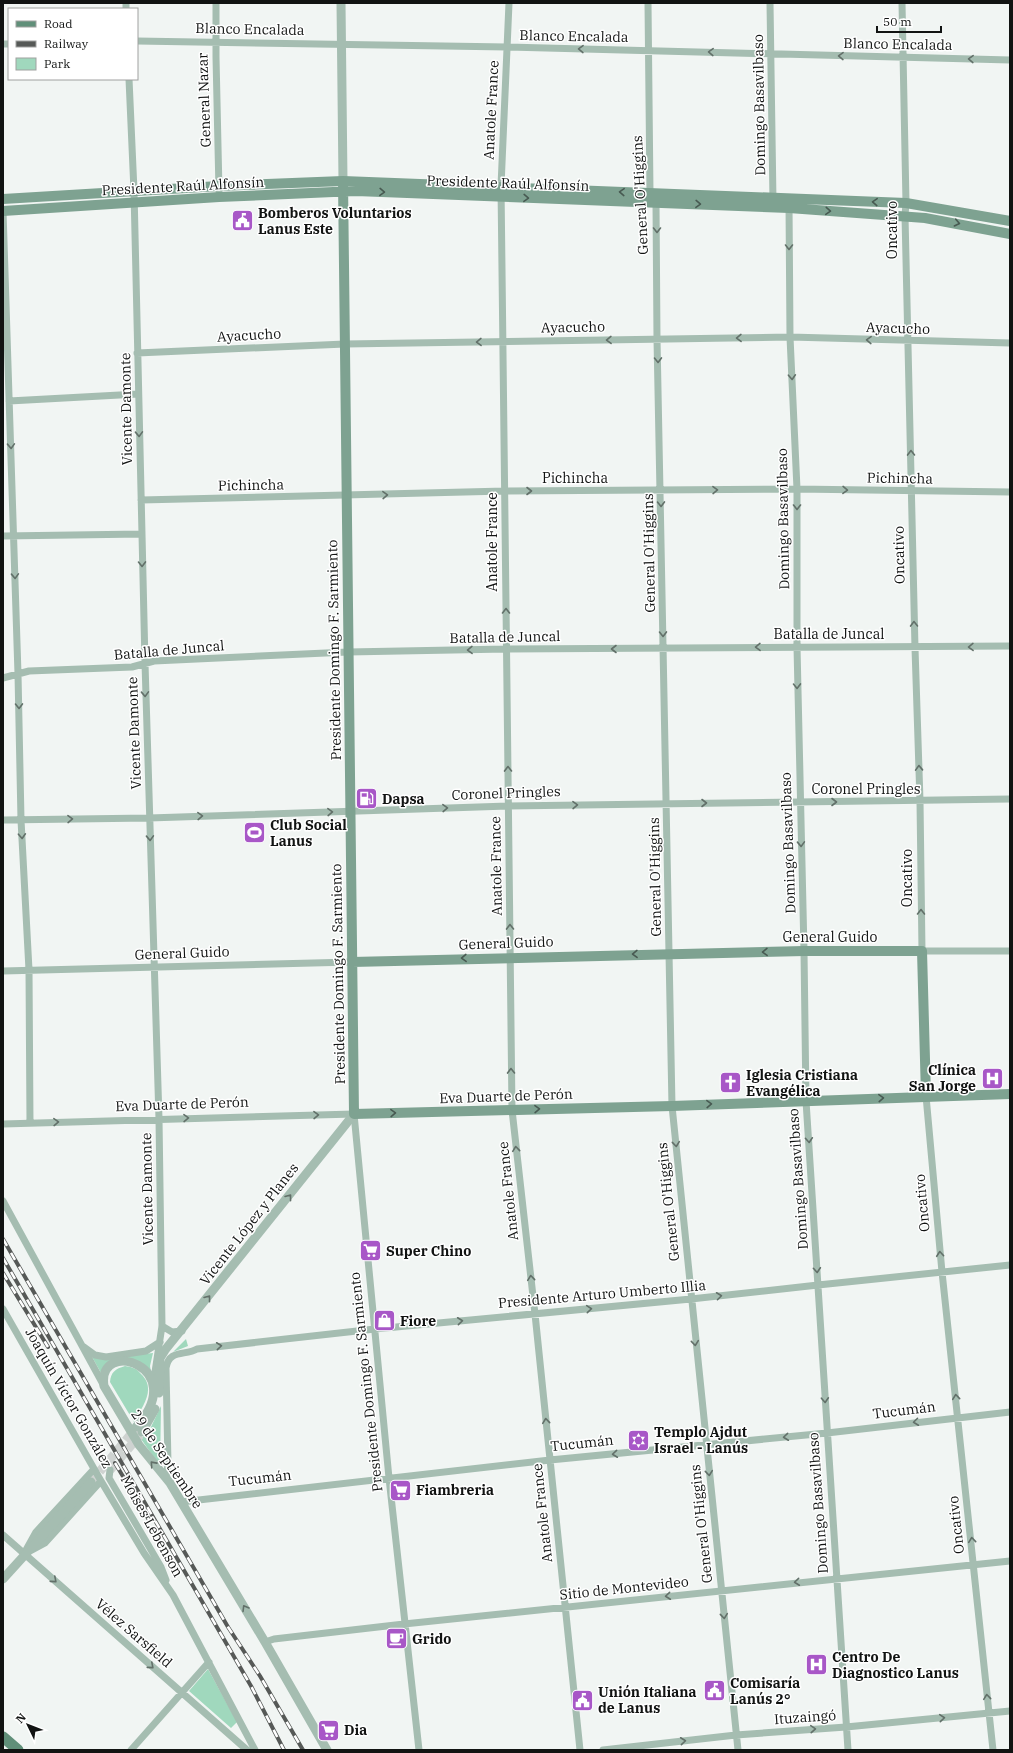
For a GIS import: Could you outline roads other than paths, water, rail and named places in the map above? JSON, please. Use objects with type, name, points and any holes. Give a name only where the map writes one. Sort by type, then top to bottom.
[{"type":"main road","name":"Presidente Raúl Alfonsín","points":[[3,199],[219,186],[343,181],[650,193],[773,203]]},
{"type":"main road","name":"Presidente Domingo F. Sarmiento","points":[[343,181],[354,1114]]},
{"type":"main road","name":"Presidente Raúl Alfonsín","points":[[3,211],[219,197],[343,192],[656,203],[906,204],[1010,222]]},
{"type":"main road","name":"Presidente Raúl Alfonsín","points":[[789,203],[947,221],[1010,234]]},
{"type":"main road","name":"General Guido","points":[[352,962],[804,951],[922,951]]},
{"type":"main road","name":"Oncativo","points":[[922,951],[926,1096]]},
{"type":"main road","name":"Eva Duarte de Perón","points":[[354,1114],[672,1106],[1010,1094]]},
{"type":"main road","points":[[3,1737],[18,1750]]},
{"type":"street","name":"General Nazar","points":[[216,3],[215,42],[219,197]]},
{"type":"street","name":"Presidente Domingo F. Sarmiento","points":[[341,3],[343,181]]},
{"type":"street","name":"Anatole France","points":[[509,3],[501,186],[512,1110],[535,1314],[580,1750]]},
{"type":"street","name":"General O'Higgins","points":[[648,3],[650,193],[656,203],[657,339],[672,1106],[738,1750]]},
{"type":"street","name":"Domingo Basavilbaso","points":[[770,3],[773,203]]},
{"type":"street","name":"Oncativo","points":[[902,3],[905,216],[920,801],[922,951]]},
{"type":"street","name":"Blanco Encalada","points":[[138,41],[649,50],[1010,60]]},
{"type":"street","name":"Vicente Damonte","points":[[129,80],[134,191],[149,818],[155,967],[162,1326],[153,1385]]},
{"type":"street","name":"Domingo Basavilbaso","points":[[789,203],[790,337],[797,489],[796,647],[804,951],[806,1101],[848,1750]]},
{"type":"street","points":[[3,211],[5,350],[9,400],[14,536],[21,820],[29,970],[30,1123]]},
{"type":"street","name":"Ayacucho","points":[[137,353],[345,344],[790,337],[1010,343]]},
{"type":"street","points":[[9,400],[138,394]]},
{"type":"street","name":"Pichincha","points":[[141,500],[505,491],[797,489],[1010,492]]},
{"type":"street","points":[[3,536],[142,534]]},
{"type":"street","name":"Batalla de Juncal","points":[[3,678],[29,671],[132,667],[154,661],[348,652],[506,649],[796,647],[915,648],[1010,646]]},
{"type":"street","name":"Coronel Pringles","points":[[3,820],[149,818],[508,806],[1010,799]]},
{"type":"street","name":"General Guido","points":[[922,951],[1010,951]]},
{"type":"street","name":"General Guido","points":[[3,971],[352,962]]},
{"type":"street","name":"Oncativo","points":[[926,1096],[942,1272],[993,1750]]},
{"type":"street","name":"Presidente Domingo F. Sarmiento","points":[[354,1114],[389,1478],[419,1750]]},
{"type":"street","name":"Eva Duarte de Perón","points":[[3,1124],[354,1114]]},
{"type":"street","name":"Vicente López y Planes","points":[[167,1354],[182,1331],[354,1114]]},
{"type":"street","name":"29 de Septiembre","points":[[3,1201],[104,1386],[139,1446],[166,1478],[181,1502],[265,1642],[327,1750]]},
{"type":"street","name":"Presidente Arturo Umberto Illia","points":[[167,1354],[187,1348],[197,1349],[375,1329],[691,1299],[818,1284],[1010,1265]]},
{"type":"street","name":"Joaquín Víctor González","points":[[3,1309],[101,1481],[144,1553],[173,1595],[210,1662],[255,1750]]},
{"type":"street","points":[[162,1326],[172,1332],[182,1331]]},
{"type":"street","points":[[81,1344],[95,1355],[106,1357],[146,1351],[155,1347],[160,1342]]},
{"type":"street","points":[[104,1386],[103,1376],[108,1368],[114,1363],[127,1361],[137,1363],[152,1380],[154,1392],[150,1407],[139,1430],[154,1414],[158,1400],[160,1362],[167,1354]]},
{"type":"street","points":[[166,1478],[168,1464],[167,1354]]},
{"type":"street","name":"Tucumán","points":[[181,1502],[550,1460],[827,1433],[1010,1412]]},
{"type":"street","points":[[24,1554],[36,1532],[94,1468]]},
{"type":"street","name":"Moises Lebenson","points":[[110,1470],[109,1478],[161,1567],[173,1595]]},
{"type":"street","points":[[24,1554],[45,1543],[101,1481]]},
{"type":"street","points":[[3,1579],[24,1554],[91,1482]]},
{"type":"street","name":"Vélez Sarsfield","points":[[3,1535],[247,1750]]},
{"type":"street","name":"Sitio de Montevideo","points":[[265,1642],[274,1639],[404,1624],[1010,1561]]},
{"type":"street","points":[[131,1750],[210,1662]]},
{"type":"street","name":"Ituzaingó","points":[[603,1750],[736,1736],[1010,1711]]},
{"type":"tunnel","points":[[91,1482],[136,1428]]},
{"type":"tunnel","points":[[110,1470],[140,1435]]},
{"type":"railway","points":[[3,1239],[228,1627],[260,1676],[303,1750]]},
{"type":"railway","points":[[3,1258],[251,1686],[284,1750]]},
{"type":"railway","points":[[3,1273],[48,1347]]},
{"type":"railway","points":[[115,1463],[149,1520]]},
{"type":"place","name":"Bomberos Voluntarios Lanus Este","points":[[242,221]]},
{"type":"place","name":"Dapsa","points":[[366,799]]},
{"type":"place","name":"Club Social Lanus","points":[[254,833]]},
{"type":"place","name":"Clínica San Jorge","points":[[992,1078]]},
{"type":"place","name":"Iglesia Cristiana Evangélica","points":[[731,1083]]},
{"type":"place","name":"Super Chino","points":[[370,1251]]},
{"type":"place","name":"Fiore","points":[[385,1321]]},
{"type":"place","name":"Templo Ajdut Israel - Lanús","points":[[639,1440]]},
{"type":"place","name":"Fiambreria","points":[[400,1490]]},
{"type":"place","name":"Grido","points":[[396,1639]]},
{"type":"place","name":"Centro De Diagnostico Lanus","points":[[817,1665]]},
{"type":"place","name":"Comisaría Lanús 2°","points":[[715,1691]]},
{"type":"place","name":"Unión Italiana de Lanus","points":[[583,1700]]},
{"type":"place","name":"Dia","points":[[328,1730]]}]
